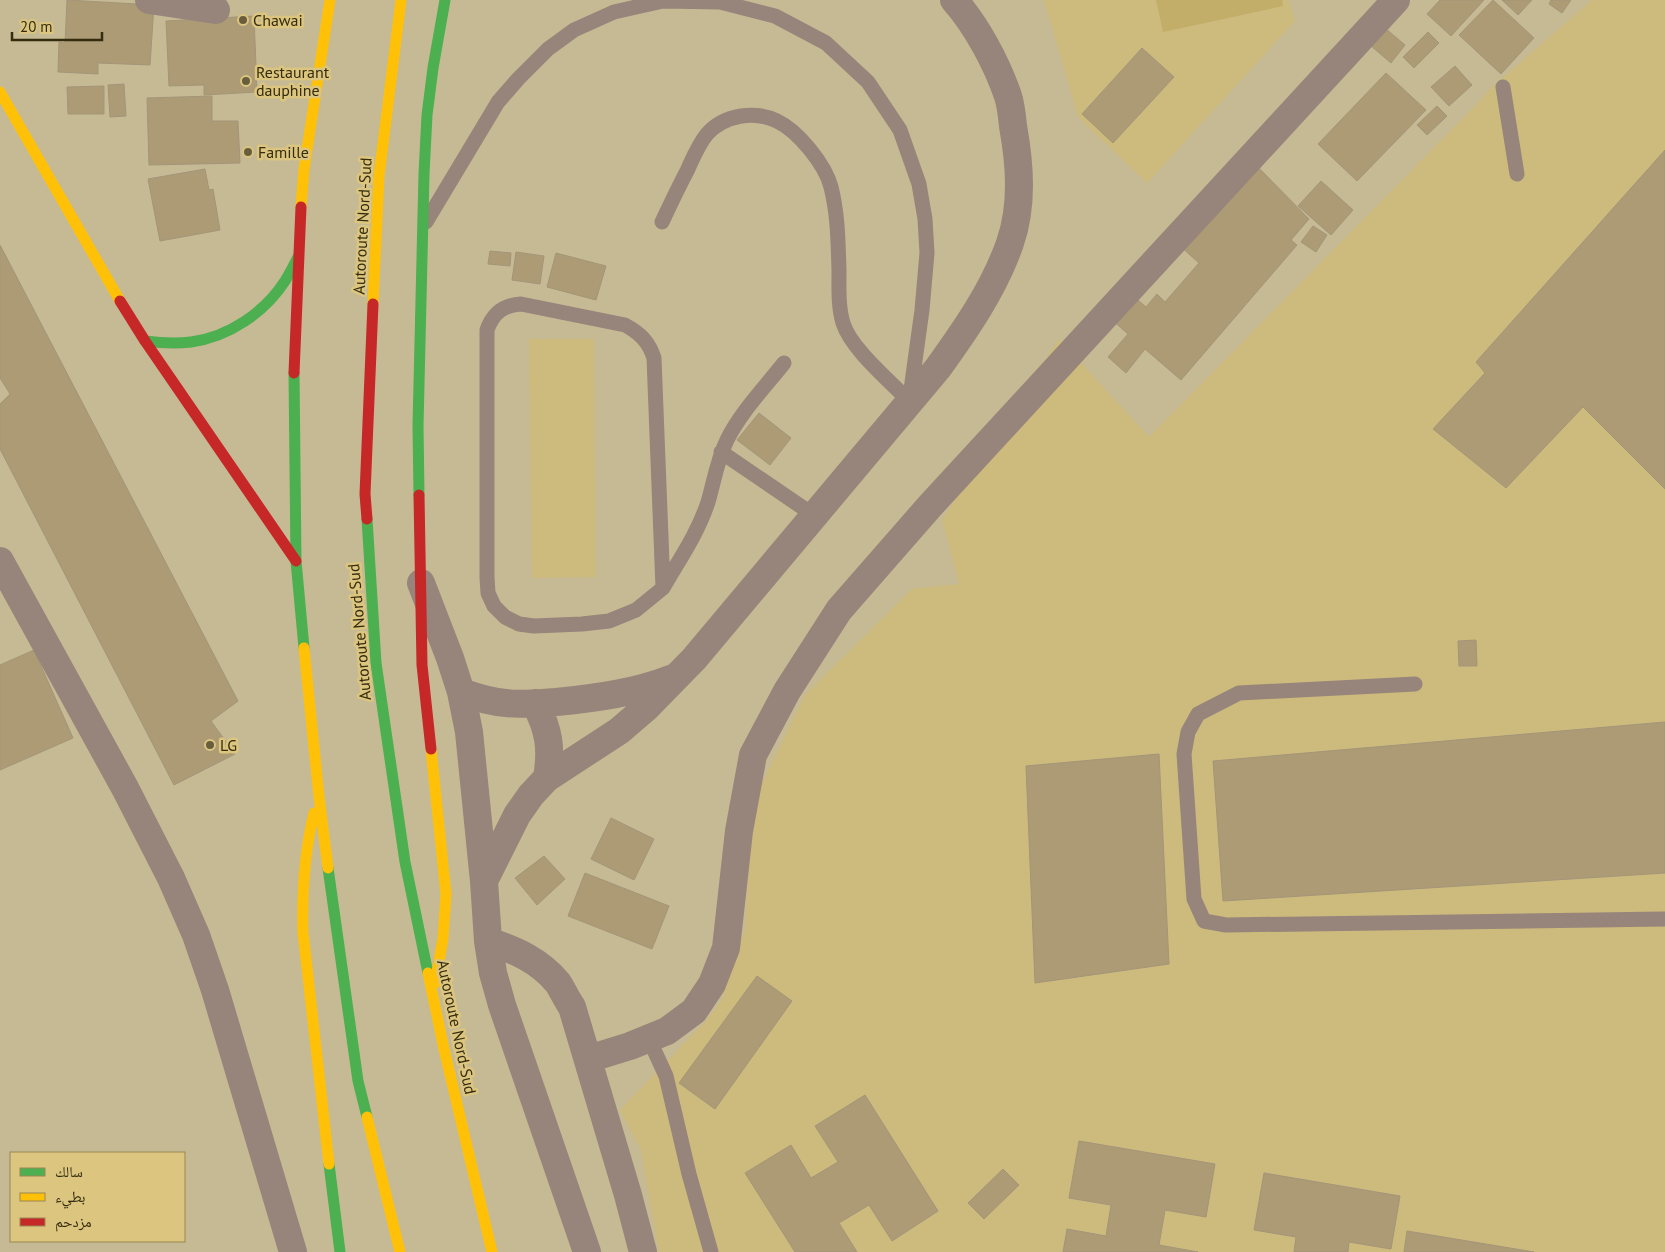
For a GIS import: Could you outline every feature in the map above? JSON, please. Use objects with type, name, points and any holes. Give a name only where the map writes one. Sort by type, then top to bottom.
[{"type":"main road","points":[[330,0],[304,169],[298,257],[294,359],[296,561],[319,797],[358,1081],[400,1252]]},
{"type":"main road","name":"Autoroute Nord-Sud","points":[[401,0],[379,176],[365,494],[376,663],[405,862],[472,1173],[492,1252]]},
{"type":"main road","points":[[433,992],[442,952],[446,894],[424,688],[420,580],[418,416],[424,174],[423,115],[445,0]]},
{"type":"main road","points":[[0,92],[108,282],[145,341],[296,561]]},
{"type":"main road","points":[[386,112],[402,114]]},
{"type":"main road","points":[[145,341],[177,343],[208,338],[236,326],[262,308],[283,285],[298,257]]},
{"type":"main road","points":[[319,797],[308,836],[303,876],[302,912],[304,950],[340,1252]]},
{"type":"street","points":[[149,0],[216,10]]},
{"type":"street","points":[[484,881],[517,815],[547,778],[619,731],[648,707],[694,659],[816,516],[938,368],[965,331],[990,288],[1010,242],[1020,192],[1017,148],[1009,97],[989,53],[967,14],[954,0]]},
{"type":"street","points":[[588,1059],[650,1039],[668,1031],[694,1011],[712,984],[726,948],[740,832],[754,755],[788,691],[839,610],[929,507],[1396,0]]},
{"type":"street","points":[[0,561],[125,788],[171,878],[196,935],[215,990],[293,1252]]},
{"type":"street","points":[[420,580],[461,692],[474,770],[488,941],[493,973],[502,1005],[588,1252]]},
{"type":"street","points":[[461,692],[483,699],[506,703],[535,703],[635,691],[677,677]]},
{"type":"street","points":[[535,703],[544,721],[549,740],[550,759],[547,778]]},
{"type":"street","points":[[488,941],[514,949],[538,964],[558,984],[572,1007],[628,1194],[643,1252]]},
{"type":"lane","points":[[423,227],[498,102],[548,49],[574,30],[614,12],[663,1],[720,2],[776,16],[826,43],[868,82],[900,130],[916,175],[925,219],[927,253],[922,310],[910,401]]},
{"type":"lane","points":[[1503,88],[1517,174]]},
{"type":"lane","points":[[662,222],[699,145],[708,133],[720,124],[734,117],[748,115],[763,116],[778,121],[790,129],[803,141],[819,162],[830,184],[836,209],[840,305],[844,325],[854,343],[910,401]]},
{"type":"lane","points":[[663,588],[654,358],[650,347],[644,338],[626,325],[521,304],[512,304],[503,308],[490,321],[486,339],[488,593],[494,606],[505,617],[519,624],[534,626],[609,621],[636,610],[663,588],[699,526],[708,503],[722,452],[735,426],[784,363]]},
{"type":"lane","points":[[722,452],[816,516]]},
{"type":"lane","points":[[1415,684],[1239,693],[1198,714],[1188,732],[1184,754],[1194,899],[1204,921],[1226,925],[1665,919]]},
{"type":"lane","points":[[650,1039],[666,1076],[689,1174],[711,1252]]},
{"type":"shaded area","points":[[1044,0],[1288,0],[1295,21],[1147,183],[1078,117]]},
{"type":"shaded area","points":[[1156,0],[1282,0],[1283,6],[1163,32]]},
{"type":"shaded area","points":[[1592,0],[1665,0],[1665,1252],[659,1252],[641,1150],[620,1110],[704,1023],[721,1001],[745,930],[753,802],[805,695],[912,589],[959,584],[942,520],[1059,339],[1149,437],[1490,89]]},
{"type":"shaded area","points":[[529,339],[594,339],[596,577],[532,578]]},
{"type":"building","points":[[67,0],[154,5],[150,65],[98,63],[98,74],[58,72],[59,42],[65,43]]},
{"type":"building","points":[[1440,0],[1484,0],[1451,36],[1427,14]]},
{"type":"building","points":[[1493,0],[1534,38],[1501,74],[1459,35]]},
{"type":"building","points":[[1502,0],[1532,0],[1518,15]]},
{"type":"building","points":[[1551,0],[1571,0],[1562,13],[1549,4]]},
{"type":"building","points":[[254,16],[257,92],[204,95],[204,85],[169,86],[166,21]]},
{"type":"building","points":[[1385,28],[1405,45],[1391,63],[1371,46]]},
{"type":"building","points":[[1428,32],[1439,43],[1414,68],[1403,57]]},
{"type":"building","points":[[1142,48],[1174,77],[1113,143],[1082,114]]},
{"type":"building","points":[[1455,66],[1472,85],[1449,106],[1431,87]]},
{"type":"building","points":[[1386,73],[1426,110],[1357,181],[1318,144]]},
{"type":"building","points":[[124,84],[126,116],[110,117],[108,85]]},
{"type":"building","points":[[104,86],[104,114],[68,114],[67,87]]},
{"type":"building","points":[[212,96],[212,121],[238,121],[240,163],[149,165],[147,98]]},
{"type":"building","points":[[1437,106],[1447,116],[1427,135],[1417,125]]},
{"type":"building","points":[[1665,150],[1665,489],[1583,407],[1506,488],[1433,429],[1485,373],[1476,362]]},
{"type":"building","points":[[1253,162],[1309,219],[1291,240],[1297,245],[1181,380],[1145,349],[1126,373],[1108,357],[1128,334],[1111,319],[1132,295],[1146,307],[1157,294],[1165,302],[1199,263],[1180,246]]},
{"type":"building","points":[[205,169],[209,190],[213,189],[220,230],[160,241],[148,179]]},
{"type":"building","points":[[1321,181],[1353,210],[1331,235],[1298,206]]},
{"type":"building","points":[[1313,226],[1327,235],[1316,252],[1301,242]]},
{"type":"building","points":[[0,245],[238,701],[211,721],[235,754],[174,785],[0,449],[0,404],[10,394],[0,378]]},
{"type":"building","points":[[490,251],[511,253],[510,266],[488,264]]},
{"type":"building","points":[[516,252],[544,256],[540,284],[512,280]]},
{"type":"building","points":[[556,253],[606,266],[596,300],[547,287]]},
{"type":"building","points":[[759,413],[791,438],[770,465],[737,440]]},
{"type":"building","points":[[1476,640],[1477,666],[1459,666],[1458,641]]},
{"type":"building","points":[[34,650],[73,738],[0,770],[0,665]]},
{"type":"building","points":[[1665,722],[1665,873],[1223,901],[1213,761]]},
{"type":"building","points":[[1159,754],[1169,964],[1035,983],[1026,766]]},
{"type":"building","points":[[611,818],[654,839],[634,880],[591,859]]},
{"type":"building","points":[[544,856],[565,879],[537,905],[515,878]]},
{"type":"building","points":[[585,873],[669,906],[652,949],[568,916]]},
{"type":"building","points":[[757,976],[792,1001],[715,1109],[679,1083]]},
{"type":"building","points":[[865,1095],[938,1211],[892,1241],[869,1205],[839,1223],[857,1252],[795,1252],[745,1173],[791,1145],[811,1178],[838,1162],[815,1126]]},
{"type":"building","points":[[1079,1141],[1215,1164],[1206,1217],[1165,1210],[1159,1245],[1198,1252],[1063,1252],[1067,1229],[1106,1236],[1111,1205],[1069,1198]]},
{"type":"building","points":[[1003,1169],[1019,1185],[984,1219],[968,1203]]},
{"type":"building","points":[[1264,1173],[1400,1196],[1391,1249],[1349,1242],[1348,1252],[1294,1252],[1296,1237],[1254,1230]]},
{"type":"building","points":[[1407,1231],[1534,1252],[1404,1252]]},
{"type":"traffic: fast","points":[[419,495],[418,426],[427,115],[445,0]]},
{"type":"traffic: fast","points":[[145,341],[191,342],[219,335],[232,329],[267,303],[285,281],[298,257]]},
{"type":"traffic: fast","points":[[294,373],[296,561],[304,648]]},
{"type":"traffic: fast","points":[[367,519],[376,663],[405,862],[428,973]]},
{"type":"traffic: fast","points":[[328,868],[358,1081],[367,1117]]},
{"type":"traffic: fast","points":[[329,1164],[340,1252]]},
{"type":"traffic: slow","points":[[301,207],[304,169],[330,0]]},
{"type":"traffic: slow","points":[[373,304],[379,176],[401,0]]},
{"type":"traffic: slow","points":[[0,92],[120,301]]},
{"type":"traffic: slow","points":[[304,648],[328,868]]},
{"type":"traffic: slow","points":[[431,749],[446,894],[443,939],[435,983]]},
{"type":"traffic: slow","points":[[314,813],[304,872],[303,932],[329,1164]]},
{"type":"traffic: slow","points":[[428,973],[492,1252]]},
{"type":"traffic: slow","points":[[367,1117],[400,1252]]},
{"type":"traffic: jam","points":[[294,373],[301,207]]},
{"type":"traffic: jam","points":[[120,301],[145,341],[296,561]]},
{"type":"traffic: jam","points":[[367,519],[365,494],[373,304]]},
{"type":"traffic: jam","points":[[419,495],[422,665],[431,749]]},
{"type":"place","name":"Chawai","points":[[243,20]]},
{"type":"place","name":"Restaurant dauphine","points":[[246,81]]},
{"type":"place","name":"Famille","points":[[248,152]]},
{"type":"place","name":"LG","points":[[210,745]]}]
